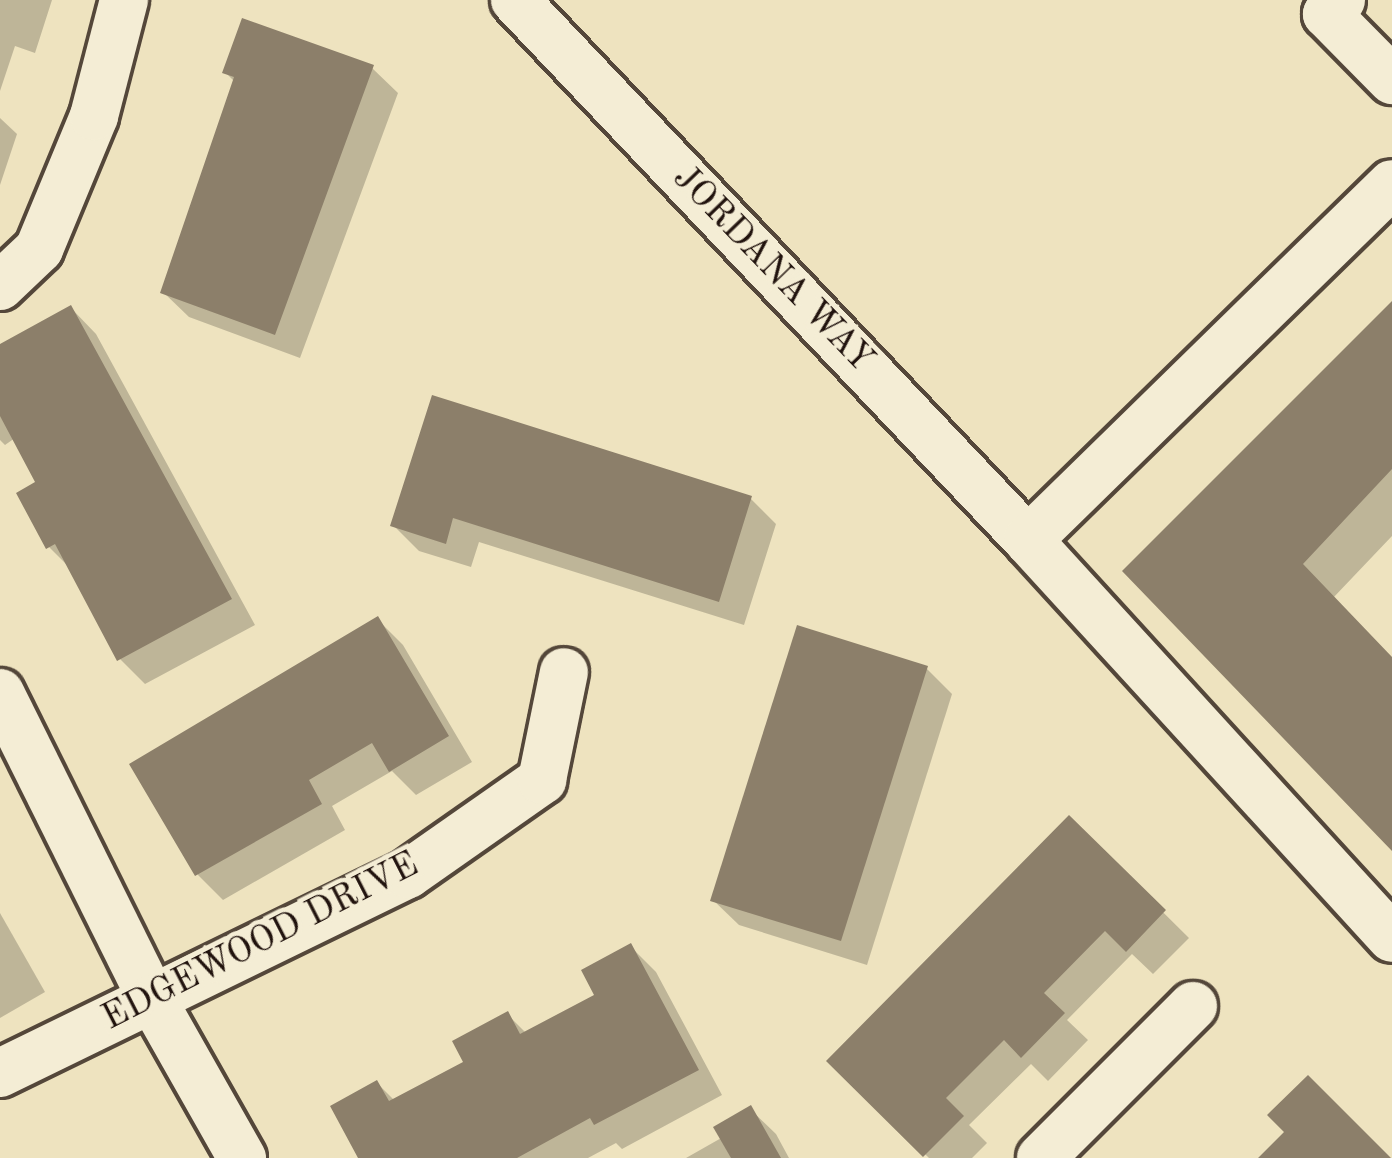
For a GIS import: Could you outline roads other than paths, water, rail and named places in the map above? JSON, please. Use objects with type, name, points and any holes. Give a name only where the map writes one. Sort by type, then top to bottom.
[{"type":"street","points":[[0,286],[39,249],[94,116],[124,0]]},
{"type":"street","name":"JORDANA WAY","points":[[515,0],[1028,540],[1392,938]]},
{"type":"street","points":[[1341,0],[1327,14],[1392,80]]},
{"type":"street","points":[[1028,540],[1392,184]]},
{"type":"street","name":"EDGEWOOD DRIVE","points":[[0,1073],[408,874],[542,780],[564,672]]},
{"type":"street","points":[[0,693],[152,999],[242,1158]]},
{"type":"street","points":[[1041,1158],[1193,1006]]}]
